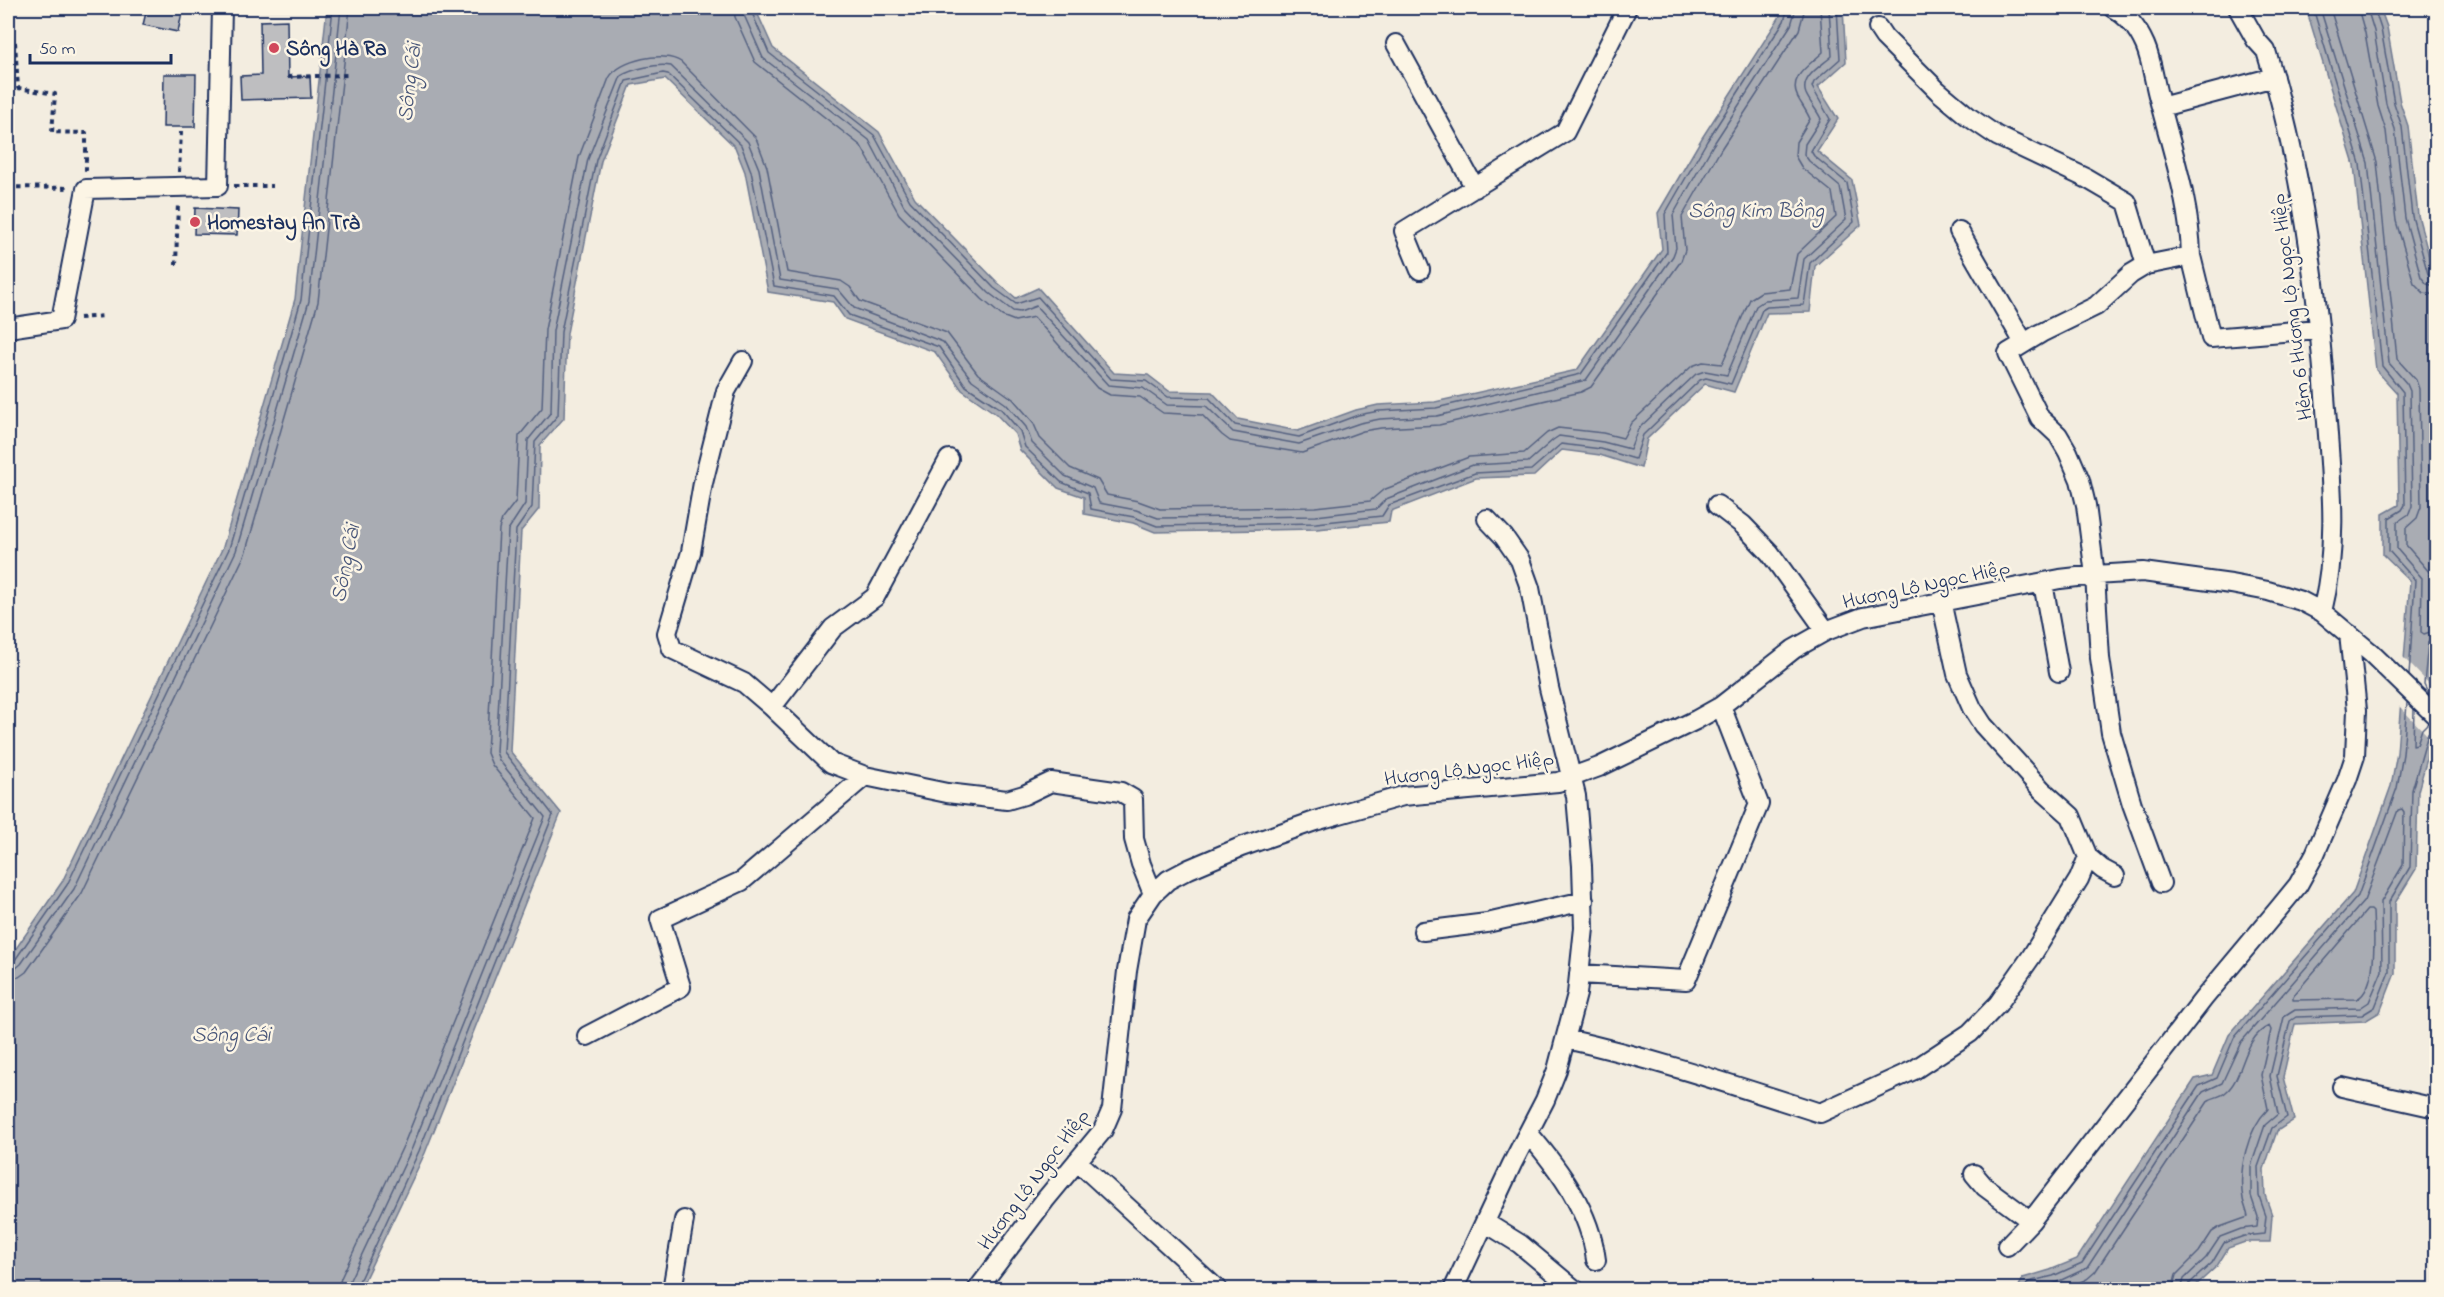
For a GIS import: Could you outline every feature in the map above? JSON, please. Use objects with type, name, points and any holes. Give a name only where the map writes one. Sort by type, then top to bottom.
[{"type":"street","points":[[8,328],[61,320],[86,189],[218,186],[222,8]]},
{"type":"street","points":[[1420,270],[1404,231],[1565,132],[1627,8]]},
{"type":"street","points":[[2113,8],[2123,13],[2136,28],[2146,48],[2178,171],[2190,230],[2191,256],[2211,338],[2319,328]]},
{"type":"street","name":"Hẻm 6 Hương Lộ Ngọc Hiệp","points":[[2238,8],[2256,40],[2266,51],[2302,195],[2323,358],[2331,462],[2330,579],[2322,612]]},
{"type":"street","points":[[1878,28],[1884,37],[1938,91],[1969,117],[1997,136],[2086,178],[2127,202],[2146,265]]},
{"type":"street","points":[[1396,44],[1474,188]]},
{"type":"street","points":[[2161,106],[2274,77]]},
{"type":"street","points":[[1959,231],[2024,343]]},
{"type":"street","points":[[2162,883],[2132,804],[2111,733],[2100,658],[2095,575],[2086,505],[2080,480],[2063,444],[2040,418],[2008,353],[2096,306],[2131,274],[2146,265],[2191,256]]},
{"type":"street","points":[[743,361],[726,391],[703,483],[691,552],[667,633],[672,649],[744,683],[772,706],[831,763],[865,776],[947,793],[1007,800],[1024,795],[1051,782],[1121,792],[1133,799],[1134,839],[1153,894]]},
{"type":"street","points":[[772,706],[833,628],[875,597],[949,459]]},
{"type":"street","points":[[1717,505],[1743,525],[1762,544],[1826,631]]},
{"type":"street","points":[[1453,1290],[1557,1070],[1577,994],[1584,928],[1584,901],[1573,776],[1550,688],[1530,588],[1521,560],[1487,519]]},
{"type":"street","name":"Hương Lộ Ngọc Hiệp","points":[[978,1290],[1038,1209],[1103,1130],[1112,1109],[1130,945],[1136,919],[1153,894],[1168,880],[1188,868],[1241,847],[1315,821],[1403,796],[1557,782],[1650,744],[1721,706],[1794,649],[1826,631],[1863,617],[1941,601],[2095,575],[2143,572],[2231,584],[2268,591],[2301,601],[2322,612],[2371,652],[2436,716]]},
{"type":"street","points":[[2043,583],[2059,672]]},
{"type":"street","points":[[1941,601],[1957,674],[1972,708],[1983,725],[2042,790],[2072,816],[2088,857],[2115,876]]},
{"type":"street","points":[[2007,1246],[2031,1221],[2204,998],[2298,885],[2315,854],[2355,756],[2357,710],[2349,634]]},
{"type":"street","points":[[1579,974],[1686,980],[1759,804],[1721,706]]},
{"type":"street","points":[[587,1036],[681,987],[660,919],[742,881],[865,776]]},
{"type":"street","points":[[1566,1039],[1607,1048],[1719,1080],[1820,1113],[1914,1070],[1970,1033],[1998,1004],[2031,957],[2079,879],[2088,857]]},
{"type":"street","points":[[1423,931],[1487,923],[1584,901]]},
{"type":"street","points":[[2342,1087],[2436,1108]]},
{"type":"street","points":[[1528,1133],[1550,1161],[1581,1208],[1589,1226],[1596,1260]]},
{"type":"street","points":[[1077,1161],[1218,1290]]},
{"type":"street","points":[[1974,1173],[1985,1187],[2031,1221]]},
{"type":"street","points":[[672,1290],[684,1220]]},
{"type":"street","points":[[1486,1224],[1520,1244],[1575,1290]]},
{"type":"path","points":[[8,187],[86,189],[86,133],[51,132],[55,94],[18,88],[15,42]]},
{"type":"path","points":[[288,77],[348,75]]},
{"type":"path","points":[[218,186],[273,186]]},
{"type":"path","points":[[61,320],[105,316]]},
{"type":"water","name":"Sông Cái","points":[[327,8],[755,8],[773,48],[879,132],[915,198],[998,283],[1016,298],[1038,288],[1114,373],[1148,375],[1169,391],[1212,392],[1238,419],[1298,431],[1356,410],[1378,405],[1435,402],[1577,370],[1662,249],[1658,213],[1783,8],[1843,8],[1846,62],[1818,87],[1838,119],[1817,151],[1852,180],[1861,225],[1815,266],[1810,312],[1767,313],[1734,392],[1705,384],[1647,439],[1641,468],[1600,455],[1562,450],[1534,476],[1476,478],[1391,511],[1389,522],[1317,529],[1155,532],[1133,523],[1084,514],[1084,497],[1058,488],[1020,450],[1015,434],[996,414],[962,390],[935,352],[845,319],[833,302],[768,292],[745,172],[735,147],[665,79],[631,85],[601,161],[567,333],[564,418],[540,445],[539,509],[521,531],[510,751],[561,813],[425,1153],[360,1289],[8,1289],[8,960],[62,882],[223,547],[295,299]]},
{"type":"water","points":[[2306,8],[2380,8],[2387,27],[2400,102],[2408,126],[2418,215],[2436,283],[2436,612],[2430,684],[2436,695],[2436,726],[2418,791],[2416,869],[2395,903],[2395,973],[2380,1012],[2365,1021],[2295,1024],[2283,1077],[2294,1120],[2277,1131],[2264,1169],[2265,1195],[2272,1215],[2270,1242],[2245,1242],[2228,1248],[2217,1266],[2192,1289],[2017,1290],[2023,1278],[2077,1259],[2195,1079],[2212,1075],[2229,1035],[2353,893],[2391,786],[2397,753],[2410,581],[2383,555],[2383,514],[2399,505],[2397,393],[2376,370],[2354,165]]},
{"type":"pier","points":[[2402,656],[2436,691],[2435,743],[2398,705]]},
{"type":"building","points":[[147,8],[183,8],[178,32],[143,25]]},
{"type":"building","name":"Sông Hà Ra","points":[[287,20],[288,77],[310,76],[311,98],[241,100],[240,76],[261,75],[260,21]]},
{"type":"building","points":[[164,74],[196,74],[195,127],[163,127]]},
{"type":"building","points":[[195,208],[238,210],[237,235],[194,234]]},
{"type":"place","name":"Sông Hà Ra","points":[[274,48]]},
{"type":"place","name":"Homestay An Trà","points":[[195,222]]},
{"type":"water label","name":"Sông Kim Bồng","points":[[1756,209]]}]
